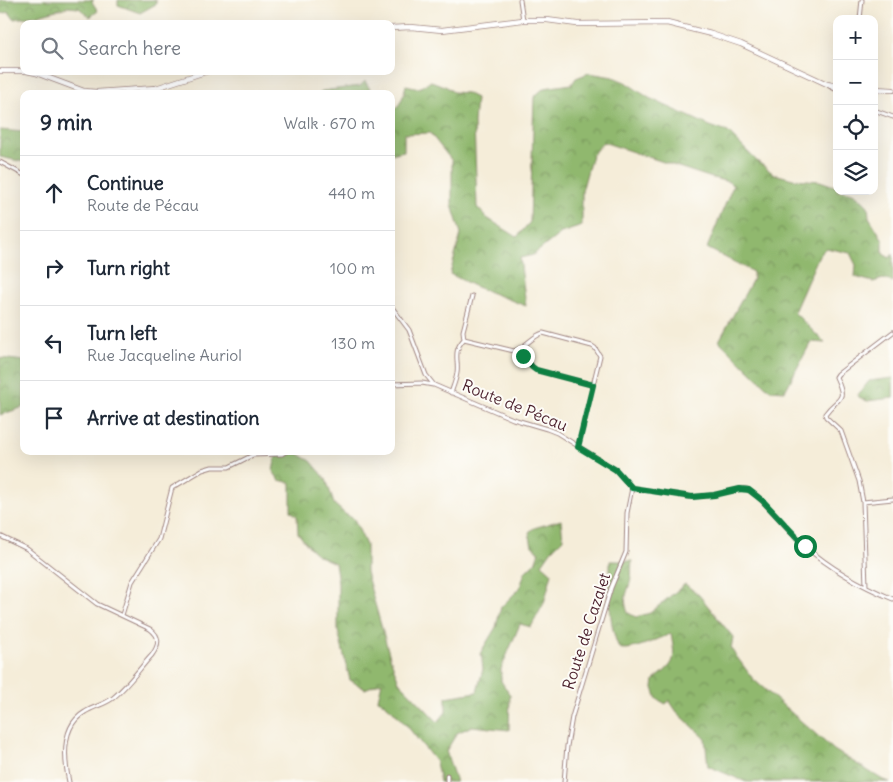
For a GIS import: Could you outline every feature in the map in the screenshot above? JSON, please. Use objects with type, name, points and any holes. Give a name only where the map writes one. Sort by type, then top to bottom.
[{"type":"street","points":[[520,0],[523,20]]},
{"type":"street","points":[[860,15],[862,0]]},
{"type":"street","points":[[395,28],[411,27],[442,30],[523,20],[547,20],[577,24],[664,23],[689,28],[741,44],[833,88]]},
{"type":"street","points":[[0,71],[20,71]]},
{"type":"street","points":[[41,75],[81,90]]},
{"type":"street","points":[[126,90],[156,88],[196,75]]},
{"type":"street","points":[[827,84],[833,85]]},
{"type":"street","points":[[878,89],[893,90]]},
{"type":"street","points":[[878,112],[893,118]]},
{"type":"street","points":[[0,162],[20,173]]},
{"type":"street","points":[[451,393],[457,374],[458,346],[464,339],[463,331],[472,296]]},
{"type":"street","name":"Route de Pécau","points":[[395,312],[412,336],[427,377],[434,385],[513,419],[547,429],[616,470],[632,488]]},
{"type":"street","points":[[464,339],[510,350],[519,350],[543,332],[595,348],[600,356],[578,447]]},
{"type":"street","points":[[866,586],[863,502],[858,476],[841,431],[825,414],[842,397],[842,391],[836,378],[838,374],[893,332]]},
{"type":"street","points":[[519,350],[536,370],[593,385]]},
{"type":"street","points":[[422,383],[427,377]]},
{"type":"street","points":[[395,384],[422,383],[434,385]]},
{"type":"street","points":[[122,615],[132,582],[159,539],[172,488],[202,470],[229,467],[253,455]]},
{"type":"street","points":[[632,488],[692,497],[714,495],[740,489],[749,490],[816,555],[847,577],[893,599]]},
{"type":"street","name":"Route de Cazalet","points":[[564,782],[572,717],[611,588],[626,552],[627,513],[632,488]]},
{"type":"street","points":[[863,502],[893,499]]},
{"type":"street","points":[[0,536],[32,553],[97,604],[155,632],[158,643],[152,656],[118,693],[103,704],[81,714],[72,724],[65,748],[65,762],[69,782]]},
{"type":"street","points":[[447,775],[448,782]]},
{"type":"green space","points":[[0,0],[94,0],[92,2],[98,11],[90,17],[79,8],[67,7],[35,16],[14,19],[9,12],[0,14]]},
{"type":"green space","points":[[118,0],[156,0],[156,4],[140,13],[118,5]]},
{"type":"green space","points":[[589,73],[613,77],[625,82],[649,98],[710,126],[728,132],[757,161],[774,174],[793,179],[820,181],[833,186],[833,195],[855,195],[868,206],[869,217],[883,240],[883,254],[890,258],[893,254],[893,282],[883,279],[873,282],[855,277],[856,265],[850,253],[826,248],[819,255],[794,312],[825,343],[811,342],[785,391],[770,390],[719,341],[753,279],[753,272],[707,248],[733,186],[729,182],[603,142],[592,155],[582,191],[582,226],[561,233],[533,255],[520,258],[526,306],[474,286],[450,274],[461,234],[452,205],[452,161],[430,133],[404,134],[404,151],[395,153],[395,108],[403,97],[406,85],[419,88],[431,81],[447,87],[453,92],[466,93],[476,98],[474,123],[477,207],[487,218],[517,237],[530,222],[534,97],[544,88],[572,84],[576,78]]},
{"type":"green space","points":[[365,81],[371,90],[330,90],[360,86]]},
{"type":"green space","points":[[0,130],[20,132],[20,161],[0,157]]},
{"type":"green space","points":[[0,358],[20,360],[20,408],[0,415]]},
{"type":"green space","points":[[893,378],[893,398],[867,401],[857,396],[869,381]]},
{"type":"green space","points":[[300,455],[311,461],[326,479],[334,504],[354,519],[366,545],[366,572],[399,682],[438,722],[446,712],[446,697],[477,692],[483,669],[481,652],[496,627],[501,607],[520,588],[525,572],[536,561],[539,552],[532,546],[529,532],[534,528],[561,520],[563,539],[542,564],[552,573],[544,603],[531,627],[520,624],[501,669],[501,681],[510,695],[509,730],[472,726],[457,733],[446,751],[456,782],[440,782],[436,762],[408,727],[391,709],[378,699],[382,682],[365,689],[350,680],[338,631],[338,582],[335,563],[319,556],[298,533],[297,516],[291,511],[291,483],[279,480],[273,471],[276,456]]},
{"type":"green space","points":[[610,561],[632,561],[631,580],[626,600],[628,613],[636,617],[650,613],[685,584],[699,595],[733,637],[731,649],[753,679],[834,750],[883,780],[890,782],[746,782],[708,766],[705,738],[677,712],[669,700],[666,704],[657,699],[653,688],[654,680],[673,661],[674,650],[671,634],[637,647],[619,648],[611,616]]},
{"type":"route","points":[[523,356],[536,370],[593,385],[578,447],[616,470],[632,488],[692,497],[714,495],[740,489],[749,490],[763,501],[805,546]]}]
